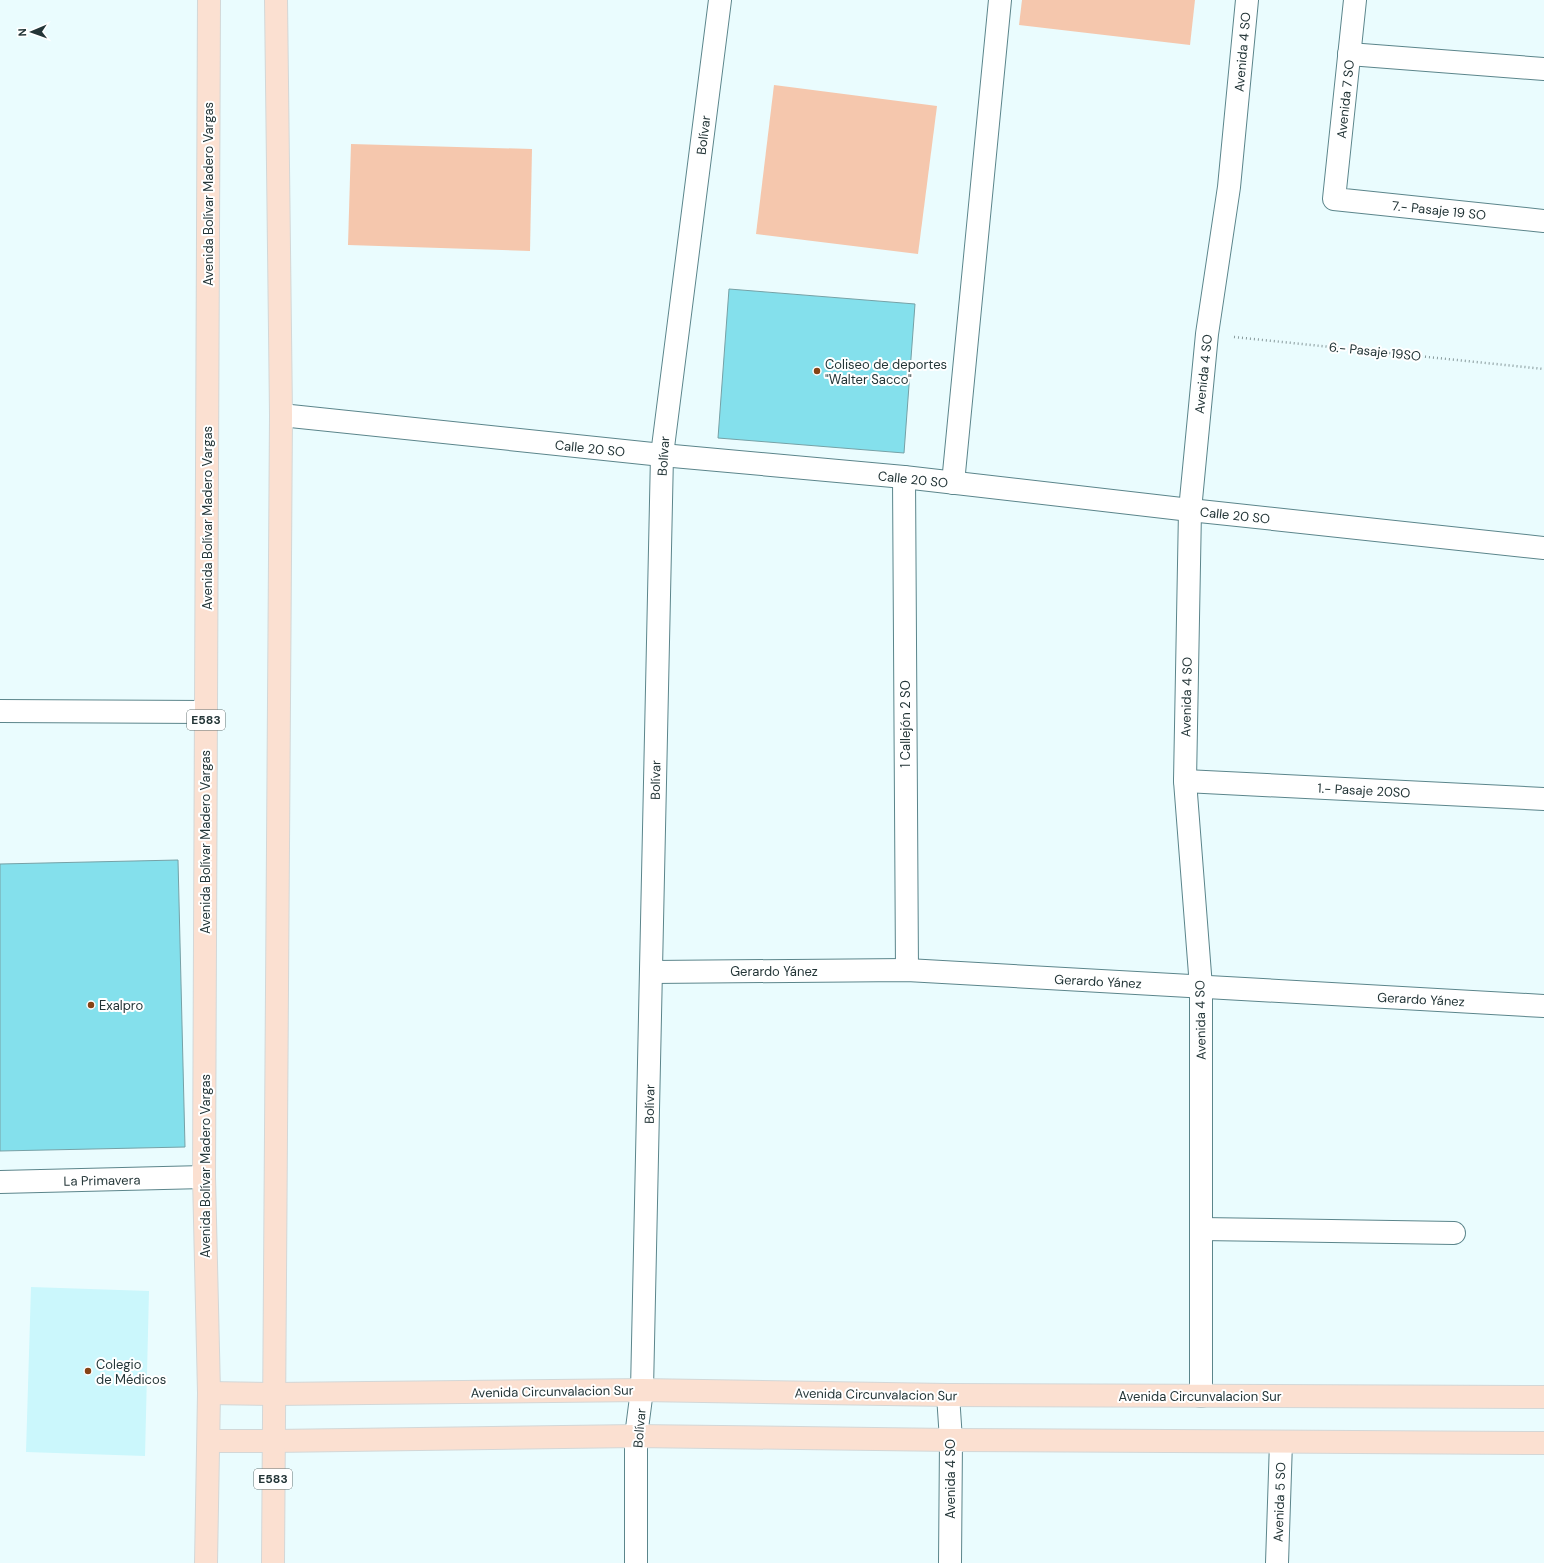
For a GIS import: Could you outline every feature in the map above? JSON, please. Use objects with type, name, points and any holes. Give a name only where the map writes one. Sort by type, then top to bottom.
[{"type":"main road","name":"Avenida Bolívar Madero Vargas","points":[[206,1563],[209,1440],[204,1177],[209,0]]},
{"type":"main road","name":"E583","points":[[273,1563],[281,415],[276,0]]},
{"type":"main road","name":"Avenida Circunvalacion Sur","points":[[209,1393],[274,1394],[642,1390],[948,1395],[1544,1397]]},
{"type":"main road","points":[[209,1440],[274,1441],[636,1436],[951,1440],[1544,1443]]},
{"type":"street","name":"Bolívar","points":[[636,1563],[636,1436],[642,1390],[662,455],[720,0]]},
{"type":"street","points":[[954,483],[1000,0]]},
{"type":"street","name":"Avenida 4 SO","points":[[1201,1396],[1201,986],[1185,781],[1190,510],[1207,334],[1229,187],[1246,0]]},
{"type":"street","name":"Avenida 7 SO","points":[[1334,198],[1355,0]]},
{"type":"street","points":[[1349,54],[1544,69]]},
{"type":"street","name":"7.- Pasaje 19 SO","points":[[1334,198],[1544,221]]},
{"type":"street","name":"Calle 20 SO","points":[[281,415],[662,455],[904,477],[1190,510],[1544,548]]},
{"type":"street","name":"1 Callejón 2 SO","points":[[904,477],[907,970]]},
{"type":"street","points":[[0,711],[206,712]]},
{"type":"street","name":"1.- Pasaje 20SO","points":[[1185,781],[1544,799]]},
{"type":"street","name":"Gerardo Yánez","points":[[652,972],[907,970],[1544,1006]]},
{"type":"street","name":"La Primavera","points":[[0,1182],[204,1177]]},
{"type":"street","points":[[1201,1229],[1454,1233]]},
{"type":"street","name":"Avenida 4 SO","points":[[948,1395],[951,1440],[950,1563]]},
{"type":"street","name":"Avenida 5 SO","points":[[1277,1563],[1281,1442]]},
{"type":"path","name":"6.- Pasaje 19SO","points":[[1207,334],[1544,369]]},
{"type":"shaded area","points":[[1022,0],[1195,0],[1190,45],[1019,25]]},
{"type":"shaded area","points":[[774,85],[937,106],[918,254],[756,234]]},
{"type":"shaded area","points":[[351,144],[532,149],[530,251],[348,245]]},
{"type":"shaded area","name":"Colegio de Médicos","points":[[31,1287],[149,1291],[145,1456],[26,1452]]},
{"type":"building","name":"Coliseo de deportes \"Walter Sacco\"","points":[[729,289],[915,304],[904,453],[718,438]]},
{"type":"building","name":"Exalpro","points":[[178,860],[185,1147],[0,1151],[0,864]]},
{"type":"place","name":"Coliseo de deportes \"Walter Sacco\"","points":[[817,371]]},
{"type":"place","name":"Exalpro","points":[[91,1005]]},
{"type":"place","name":"Colegio de Médicos","points":[[88,1371]]}]
